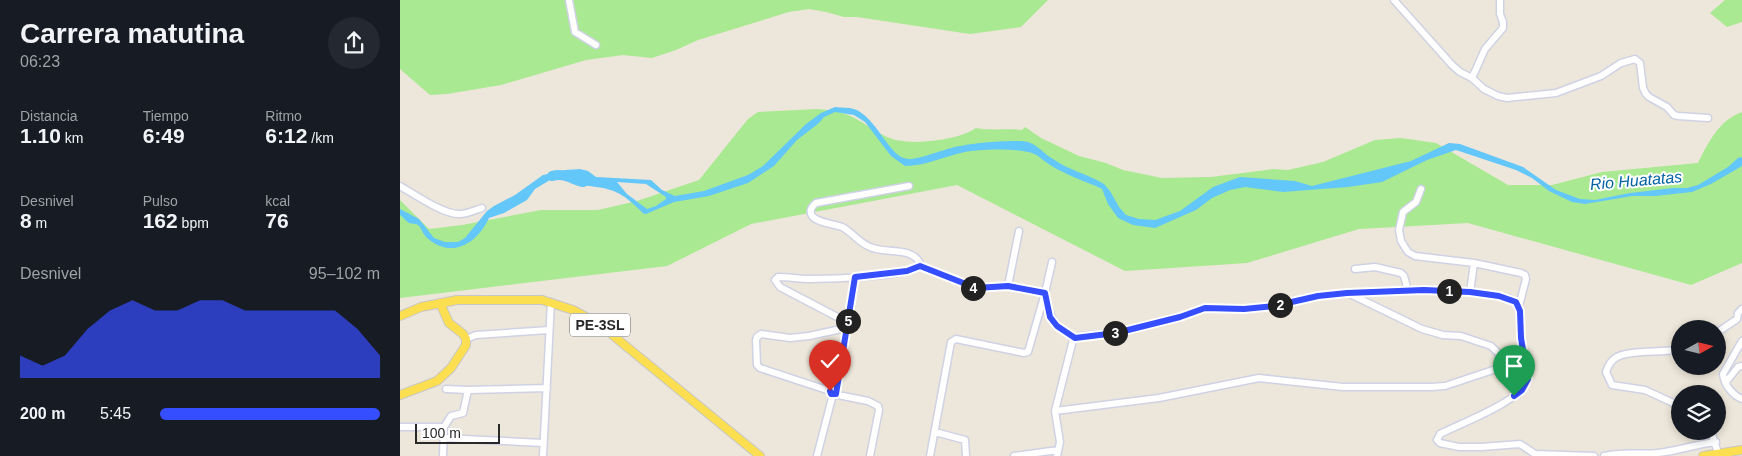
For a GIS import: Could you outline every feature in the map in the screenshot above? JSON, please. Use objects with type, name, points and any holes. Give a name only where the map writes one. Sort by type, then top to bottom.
[{"type":"main road","name":"PE-3SL","points":[[400,316],[421,307],[457,300],[542,300],[573,310],[599,324],[760,456]]},
{"type":"main road","points":[[400,396],[437,382],[451,368],[466,345],[466,339],[463,334],[449,323],[440,303]]},
{"type":"main road","points":[[1703,456],[1742,450]]},
{"type":"street","points":[[569,0],[575,32],[596,45]]},
{"type":"street","points":[[1394,0],[1460,72],[1472,78],[1484,89],[1498,96],[1507,98],[1540,96],[1556,92],[1601,76],[1621,63],[1635,59],[1640,63],[1643,88],[1649,98],[1667,107],[1674,115],[1708,118]]},
{"type":"street","points":[[1472,78],[1485,49],[1503,28],[1500,0]]},
{"type":"street","points":[[400,186],[422,200],[453,214],[466,214],[482,208]]},
{"type":"street","points":[[909,186],[816,204],[810,210],[812,216],[842,227],[871,248],[906,254],[918,260],[920,266]]},
{"type":"street","points":[[1420,189],[1416,202],[1403,212],[1399,230],[1404,248],[1415,256],[1474,263],[1522,273],[1526,279],[1519,306],[1527,383],[1518,394],[1506,402],[1440,434],[1438,440],[1442,444],[1459,446],[1492,447],[1520,444],[1535,454],[1594,456]]},
{"type":"street","points":[[1008,286],[1019,231]]},
{"type":"street","points":[[930,456],[953,339],[1024,353],[1028,352],[1052,262]]},
{"type":"street","points":[[1470,292],[1474,263]]},
{"type":"street","points":[[870,456],[879,410],[878,406],[868,401],[834,394],[828,389],[760,368],[757,365],[756,340],[761,334],[790,338],[809,336],[841,328],[844,322],[780,287],[775,280],[776,278],[855,277],[907,271],[920,266],[976,288],[1008,286],[1045,293]]},
{"type":"street","points":[[1355,269],[1375,267],[1401,273],[1404,276],[1408,291]]},
{"type":"street","points":[[817,456],[834,394],[855,277]]},
{"type":"street","points":[[1045,293],[1050,317],[1057,326],[1075,338],[1116,333],[1180,317],[1205,308],[1244,309],[1274,306],[1318,296],[1347,293],[1408,291],[1470,292],[1508,298],[1519,306]]},
{"type":"street","points":[[1055,411],[1158,398],[1259,378],[1343,387],[1445,386],[1499,368],[1501,364],[1499,354],[1491,346],[1461,336],[1443,335],[1422,329],[1347,293]]},
{"type":"street","points":[[543,456],[551,302]]},
{"type":"street","points":[[1726,327],[1737,320],[1738,313],[1742,309]]},
{"type":"street","points":[[466,339],[476,336],[550,330]]},
{"type":"street","points":[[1014,456],[1057,453],[1060,442],[1055,411],[1075,338]]},
{"type":"street","points":[[1742,341],[1724,371],[1723,377],[1732,393],[1742,400]]},
{"type":"street","points":[[1671,351],[1618,356],[1612,361],[1606,372],[1612,385],[1645,390],[1671,402]]},
{"type":"street","points":[[1726,382],[1738,367],[1742,366]]},
{"type":"street","points":[[446,388],[468,390],[547,388]]},
{"type":"street","points":[[443,456],[444,427],[451,416],[463,413],[468,390]]},
{"type":"street","points":[[400,427],[444,427]]},
{"type":"street","points":[[934,432],[965,440],[966,456]]},
{"type":"street","points":[[443,438],[544,443]]},
{"type":"street","points":[[1604,456],[1620,452],[1645,454],[1661,452],[1716,442],[1718,453]]},
{"type":"green space","points":[[400,0],[1048,0],[1021,27],[970,34],[857,17],[844,17],[809,9],[789,12],[698,40],[652,58],[623,55],[586,60],[501,85],[430,95],[400,69]]},
{"type":"green space","points":[[1725,0],[1742,0],[1742,22],[1727,27],[1710,13]]},
{"type":"green space","points":[[817,109],[848,115],[886,137],[907,142],[948,138],[976,128],[1022,130],[1025,127],[1041,138],[1079,156],[1106,163],[1123,170],[1162,178],[1211,177],[1273,169],[1288,170],[1323,162],[1375,140],[1401,138],[1436,143],[1508,185],[1552,185],[1602,172],[1698,163],[1710,140],[1721,126],[1742,112],[1742,263],[1691,285],[1468,223],[1359,229],[1247,263],[1125,271],[957,185],[751,224],[667,266],[400,298],[400,200],[429,229],[462,225],[541,210],[598,210],[637,201],[699,180],[748,119],[758,112]]},
{"type":"water","points":[[835,107],[854,109],[862,113],[895,152],[901,157],[908,159],[919,158],[954,147],[974,144],[1004,141],[1028,142],[1059,163],[1104,184],[1126,215],[1139,219],[1155,220],[1180,211],[1213,187],[1240,177],[1295,181],[1312,186],[1411,161],[1449,143],[1460,144],[1523,167],[1556,190],[1580,199],[1595,200],[1630,193],[1687,188],[1698,185],[1742,157],[1742,166],[1711,184],[1692,192],[1655,196],[1632,196],[1585,204],[1572,202],[1549,191],[1532,178],[1516,170],[1456,150],[1427,160],[1382,182],[1348,187],[1283,192],[1245,187],[1230,190],[1212,198],[1196,210],[1155,228],[1133,225],[1118,218],[1108,204],[1102,189],[1073,177],[1032,153],[1013,150],[971,151],[905,166],[891,156],[865,122],[854,115],[835,112],[824,117],[797,140],[774,166],[748,183],[709,196],[674,202],[646,214],[628,199],[611,190],[572,183],[570,175],[550,180],[535,189],[527,200],[504,213],[489,218],[478,235],[470,242],[454,248],[435,244],[426,237],[419,226],[409,223],[400,215],[400,209],[419,219],[434,238],[445,242],[458,242],[465,238],[487,211],[494,206],[515,195],[543,175],[566,170],[580,169],[588,171],[596,177],[651,180],[662,190],[675,196],[704,191],[748,175],[763,166],[806,124],[821,113]],"holes":[[[617,182],[646,184],[666,197],[656,206],[647,209],[627,194]]]},
{"type":"waterway","name":"Rio Huatatas","points":[[552,176],[564,176],[583,182]]},
{"type":"route","points":[[830,391],[831,394],[836,394],[855,277],[907,271],[920,266],[976,288],[1008,286],[1045,293],[1050,317],[1057,326],[1075,338],[1116,333],[1180,317],[1205,308],[1244,309],[1274,306],[1318,296],[1347,293],[1424,290],[1470,292],[1499,296],[1516,302],[1520,311],[1521,338],[1528,379],[1522,390],[1514,396]]}]
